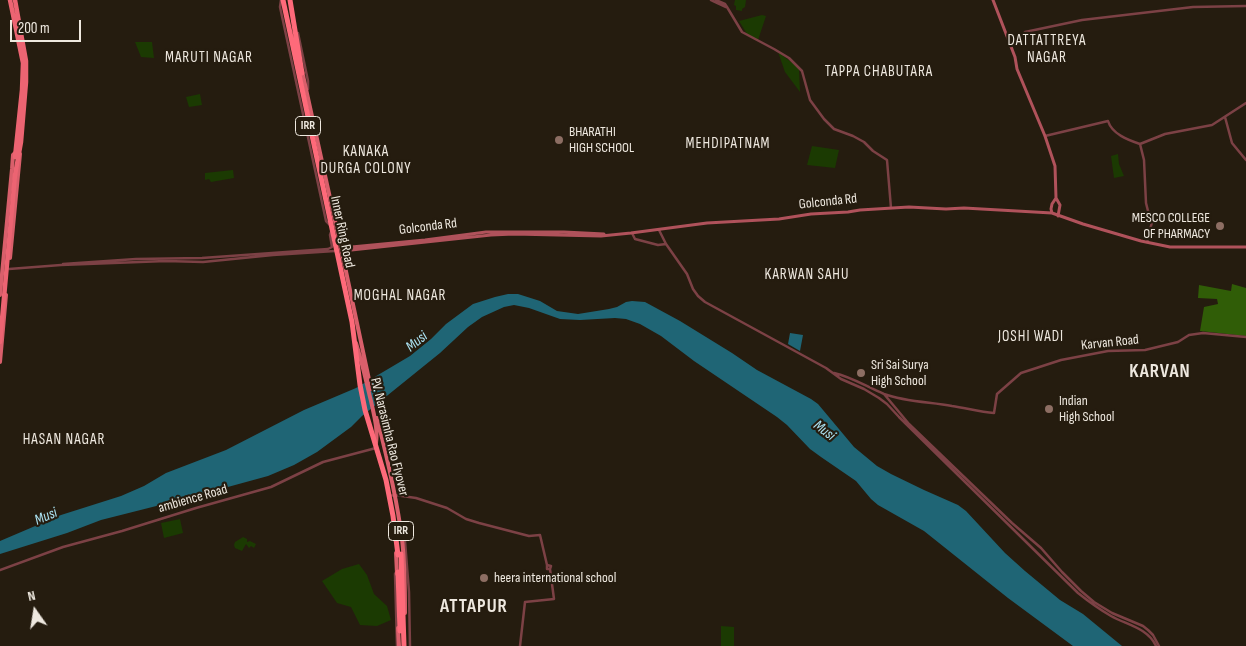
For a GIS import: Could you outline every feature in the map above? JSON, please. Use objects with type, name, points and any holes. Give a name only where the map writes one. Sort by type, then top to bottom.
[{"type":"highway","points":[[10,0],[23,63],[18,152]]},
{"type":"highway","points":[[0,314],[14,175],[26,90],[26,61],[14,0]]},
{"type":"highway","name":"P.V. Narasimha Rao Flyover","points":[[285,0],[352,322],[361,391],[391,504],[398,555],[403,646]]},
{"type":"highway","points":[[0,342],[14,175]]},
{"type":"main road","name":"Inner Ring Road","points":[[285,0],[342,249],[362,357],[404,541],[407,600],[403,646]]},
{"type":"main road","name":"Inner Ring Road","points":[[285,0],[302,100],[350,321],[362,357]]},
{"type":"main road","points":[[993,0],[1015,57],[1017,69],[1045,136],[1055,166],[1056,198],[1060,205],[1058,216]]},
{"type":"main road","points":[[309,130],[315,129]]},
{"type":"main road","points":[[0,362],[7,292],[10,252],[20,156],[18,152],[13,155],[1,269],[0,294],[7,292]]},
{"type":"main road","points":[[1056,198],[1051,209],[1052,213],[1058,216],[1147,243],[1170,247],[1246,247]]},
{"type":"main road","name":"Golconda Rd","points":[[342,249],[486,232],[564,232],[600,233],[607,235],[706,223],[778,219],[811,214],[891,208],[964,208],[1052,213]]},
{"type":"main road","points":[[4,251],[10,252]]},
{"type":"main road","points":[[341,276],[346,273]]},
{"type":"main road","name":"Inner Ring Road","points":[[376,419],[376,448],[388,496],[394,533],[403,646]]},
{"type":"street","points":[[285,0],[280,7],[326,221],[330,225]]},
{"type":"street","points":[[711,0],[727,7]]},
{"type":"street","points":[[716,0],[725,4],[742,32],[774,48],[789,58],[802,71],[810,100],[824,119],[834,128],[864,142],[873,151],[887,160],[891,208]]},
{"type":"street","points":[[1010,45],[1025,32],[1082,20],[1193,7],[1246,6]]},
{"type":"street","points":[[1045,136],[1108,121],[1121,136],[1140,144],[1166,134],[1212,125],[1246,103]]},
{"type":"street","points":[[1224,117],[1232,143],[1246,160]]},
{"type":"street","points":[[1140,144],[1144,160],[1146,203],[1152,222],[1147,243]]},
{"type":"street","name":"Karvan Road","points":[[659,230],[666,244],[687,274],[693,289],[704,302],[888,404],[898,417],[1060,573]]},
{"type":"street","points":[[62,265],[65,263],[202,258],[328,249],[332,246],[331,232]]},
{"type":"street","points":[[631,233],[635,239],[658,245],[666,244]]},
{"type":"street","points":[[9,269],[166,261],[203,262],[335,251]]},
{"type":"street","name":"Karvan Road","points":[[833,373],[844,375],[883,393],[914,401],[994,413],[997,394],[1018,375],[1057,362],[1108,351],[1145,350],[1178,342],[1189,336],[1203,333],[1246,337]]},
{"type":"street","points":[[879,398],[883,393],[910,424],[1012,523],[1042,548],[1060,573],[1080,591],[1112,613],[1143,626],[1153,635],[1158,646]]},
{"type":"street","name":"ambience Road","points":[[0,570],[63,547],[271,487],[323,462],[376,448]]},
{"type":"street","points":[[388,496],[416,498],[447,508],[466,519],[479,523],[529,536],[540,535],[547,565],[551,566],[554,599],[525,602],[520,646]]},
{"type":"green space","points":[[735,0],[746,0],[742,11],[736,10]]},
{"type":"green space","points":[[762,15],[766,16],[758,40],[747,34],[739,21]]},
{"type":"green space","points":[[135,42],[152,42],[154,58],[141,57]]},
{"type":"green space","points":[[778,52],[799,68],[800,92],[785,72]]},
{"type":"green space","points":[[200,94],[202,105],[189,107],[186,97]]},
{"type":"green space","points":[[812,146],[839,150],[835,168],[807,165]]},
{"type":"green space","points":[[1118,154],[1119,164],[1124,176],[1114,178],[1111,156]]},
{"type":"green space","points":[[233,170],[234,178],[211,182],[209,179],[205,180],[205,173]]},
{"type":"green space","points":[[1232,284],[1246,288],[1246,336],[1200,331],[1204,307],[1218,304],[1217,299],[1198,298],[1199,285],[1231,291]]},
{"type":"green space","points":[[180,519],[183,533],[164,538],[161,523]]},
{"type":"green space","points":[[243,537],[247,539],[247,542],[250,541],[256,544],[254,548],[251,546],[249,548],[246,544],[242,551],[235,548],[235,542]]},
{"type":"green space","points":[[359,564],[367,575],[374,594],[387,606],[391,620],[377,626],[360,625],[351,607],[337,603],[322,581],[342,569]]},
{"type":"green space","points":[[721,626],[734,627],[734,646],[721,646]]},
{"type":"water","name":"Musi","points":[[508,294],[518,294],[540,301],[557,311],[578,314],[617,307],[626,302],[645,302],[680,321],[757,370],[818,404],[854,447],[877,466],[958,505],[1025,571],[1060,600],[1083,614],[1122,646],[1073,646],[1008,598],[924,531],[878,505],[856,481],[810,449],[777,417],[694,361],[661,336],[640,324],[626,319],[615,318],[560,319],[514,305],[504,307],[482,317],[468,327],[440,353],[351,427],[317,452],[294,465],[268,476],[101,520],[0,554],[0,541],[61,515],[121,496],[144,486],[166,473],[226,450],[304,410],[356,388],[410,356],[446,324],[473,304]]},
{"type":"water","points":[[790,333],[803,335],[800,351],[788,344]]},
{"type":"place","name":"BHARATHI HIGH SCHOOL","points":[[559,140]]},
{"type":"place","name":"MESCO COLLEGE OF PHARMACY","points":[[1220,226]]},
{"type":"place","name":"Sri Sai Surya High School","points":[[861,373]]},
{"type":"place","name":"Indian High School","points":[[1049,409]]},
{"type":"place","name":"heera international school","points":[[484,578]]},
{"type":"district","name":"DATTATTREYA NAGAR","points":[[1047,50]]},
{"type":"district","name":"MARUTI NAGAR","points":[[209,58]]},
{"type":"district","name":"TAPPA CHABUTARA","points":[[879,72]]},
{"type":"district","name":"MEHDIPATNAM","points":[[728,144]]},
{"type":"district","name":"KANAKA DURGA COLONY","points":[[366,160]]},
{"type":"district","name":"KARWAN SAHU","points":[[807,275]]},
{"type":"district","name":"MOGHAL NAGAR","points":[[400,296]]},
{"type":"district","name":"JOSHI WADI","points":[[1031,337]]},
{"type":"district","name":"KARVAN","points":[[1160,372]]},
{"type":"district","name":"HASAN NAGAR","points":[[64,440]]},
{"type":"district","name":"ATTAPUR","points":[[474,607]]}]
